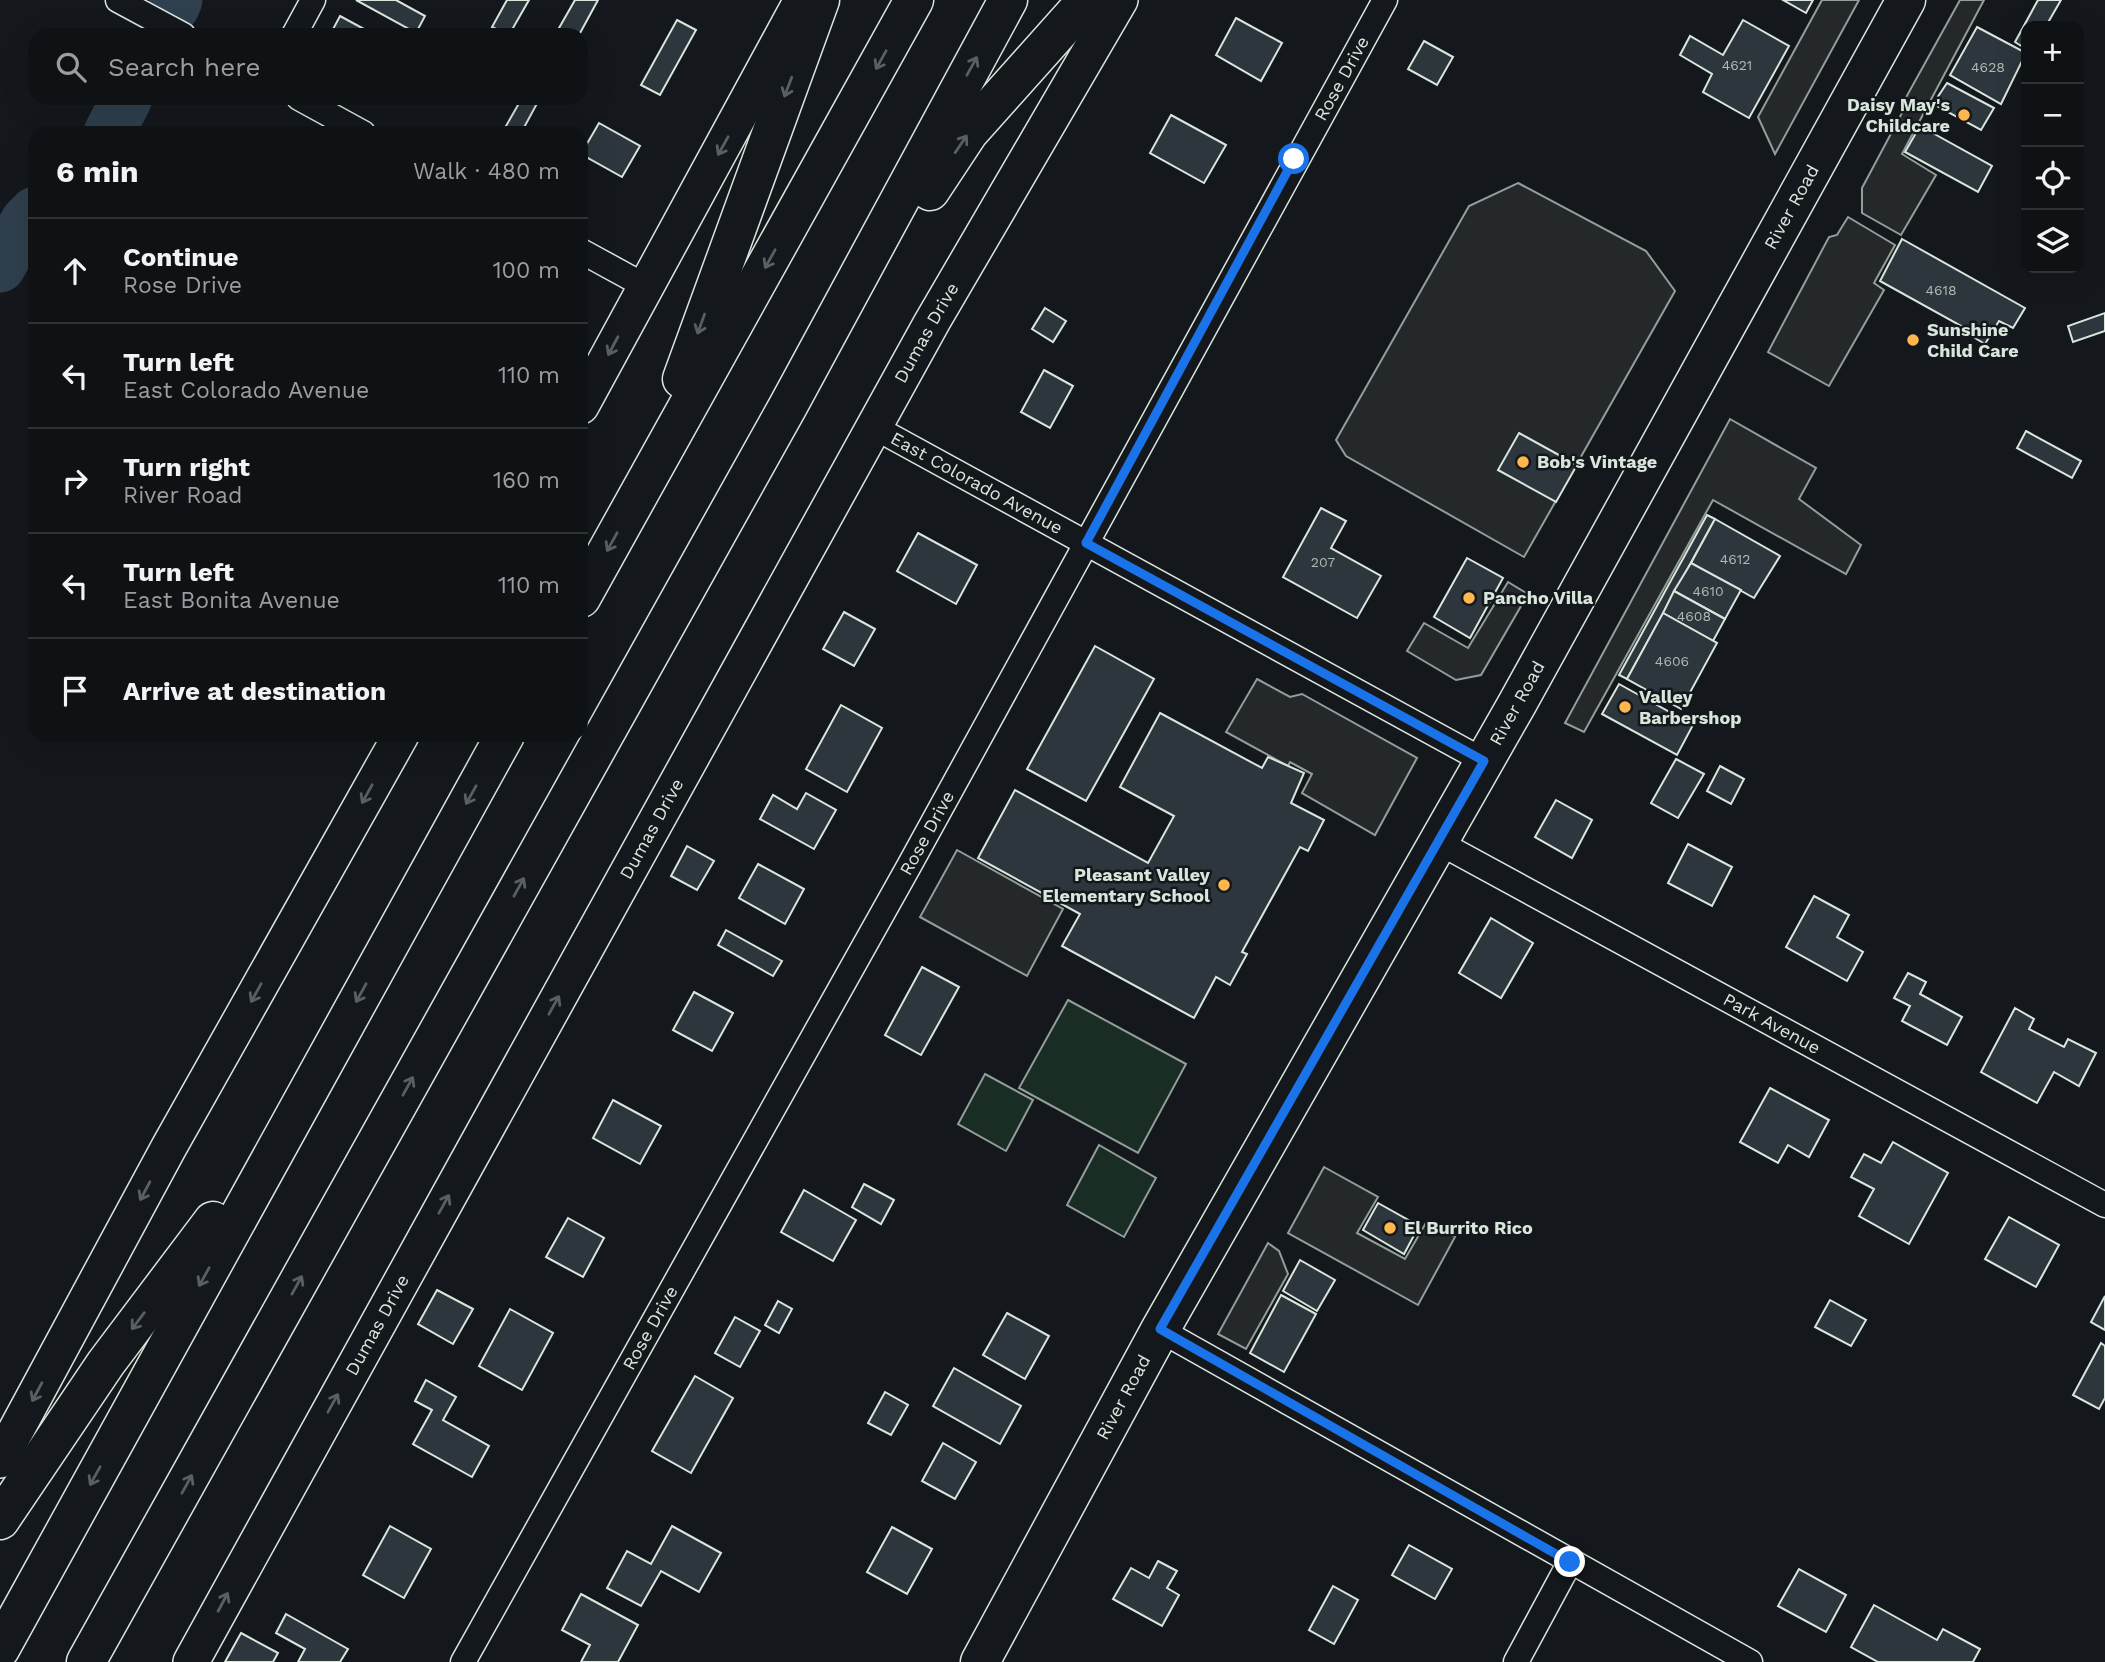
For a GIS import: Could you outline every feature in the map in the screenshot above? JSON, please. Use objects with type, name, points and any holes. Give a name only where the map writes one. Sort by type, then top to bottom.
[{"type":"main road","points":[[588,392],[802,0]]},
{"type":"main road","points":[[643,485],[820,0]]},
{"type":"main road","points":[[588,585],[914,0]]},
{"type":"main road","points":[[86,1662],[788,405],[1008,0]]},
{"type":"main road","points":[[788,405],[969,132],[1087,0]]},
{"type":"main road","name":"Dumas Drive","points":[[191,1662],[932,322],[1121,0]]},
{"type":"main road","name":"River Road","points":[[979,1662],[1160,1329],[1484,761],[1906,0]]},
{"type":"main road","points":[[0,1460],[169,1147],[397,742]]},
{"type":"main road","points":[[0,1649],[501,742]]},
{"type":"main road","points":[[0,1520],[106,1363],[296,1110]]},
{"type":"main road","points":[[110,1662],[153,1543]]},
{"type":"street","points":[[118,0],[170,28]]},
{"type":"street","points":[[298,28],[313,0]]},
{"type":"street","name":"Rose Drive","points":[[463,1662],[1385,0]]},
{"type":"street","points":[[312,105],[350,126]]},
{"type":"street","points":[[588,255],[645,286]]},
{"type":"street","name":"East Colorado Avenue","points":[[874,427],[1484,761]]},
{"type":"street","name":"Park Avenue","points":[[1438,842],[2105,1205]]},
{"type":"street","points":[[1160,1329],[1750,1662]]},
{"type":"street","points":[[1516,1662],[1570,1562]]},
{"type":"green space","points":[[1068,1000],[1186,1064],[1138,1153],[1019,1088]]},
{"type":"green space","points":[[985,1074],[1033,1100],[1006,1151],[958,1124]]},
{"type":"green space","points":[[1099,1145],[1156,1178],[1124,1237],[1067,1205]]},
{"type":"shaded area","points":[[1822,0],[1859,0],[1775,154],[1758,117]]},
{"type":"shaded area","points":[[1960,0],[1984,0],[1902,154],[1936,175],[1901,235],[1862,213],[1862,188],[1902,113],[1904,101]]},
{"type":"shaded area","points":[[1518,183],[1646,251],[1675,291],[1524,557],[1346,456],[1336,440],[1469,206]]},
{"type":"shaded area","points":[[1848,217],[1895,245],[1874,283],[1884,290],[1829,386],[1768,352],[1829,237],[1837,235]]},
{"type":"shaded area","points":[[1730,419],[1816,468],[1799,499],[1861,545],[1846,574],[1713,500],[1584,732],[1565,723]]},
{"type":"shaded area","points":[[1508,582],[1528,594],[1481,675],[1456,680],[1407,651],[1424,623],[1468,648]]},
{"type":"shaded area","points":[[1257,679],[1290,697],[1302,694],[1417,758],[1375,835],[1302,793],[1312,774],[1290,762],[1288,766],[1226,732]]},
{"type":"shaded area","points":[[957,850],[1063,909],[1027,976],[920,917]]},
{"type":"shaded area","points":[[1324,1167],[1378,1197],[1357,1233],[1405,1259],[1427,1221],[1455,1237],[1418,1305],[1288,1233]]},
{"type":"shaded area","points":[[1268,1243],[1279,1251],[1288,1274],[1246,1349],[1218,1334]]},
{"type":"building","points":[[356,0],[396,0],[425,16],[419,28],[407,28]]},
{"type":"building","points":[[507,0],[529,0],[513,28],[492,27]]},
{"type":"building","points":[[575,0],[598,0],[583,28],[559,28]]},
{"type":"building","points":[[1783,0],[1813,0],[1806,13]]},
{"type":"building","points":[[2038,0],[2061,0],[2049,21],[2026,21]]},
{"type":"building","points":[[340,16],[362,28],[334,28]]},
{"type":"building","points":[[1236,18],[1282,43],[1261,81],[1216,55]]},
{"type":"building","points":[[677,20],[696,30],[660,95],[641,85]]},
{"type":"building","points":[[1743,20],[1789,46],[1749,118],[1703,92],[1712,74],[1680,55],[1690,36],[1723,55]]},
{"type":"building","points":[[1977,27],[2021,50],[2021,63],[2001,104],[1950,75]]},
{"type":"building","points":[[2021,31],[2021,46],[2015,42]]},
{"type":"building","points":[[1424,41],[1453,57],[1437,85],[1408,69]]},
{"type":"building","points":[[1947,83],[1994,108],[1981,130],[1933,104]]},
{"type":"building","points":[[518,105],[536,105],[525,126],[506,126]]},
{"type":"building","points":[[1171,115],[1226,145],[1204,183],[1150,153]]},
{"type":"building","points":[[599,123],[640,146],[622,177],[588,158],[588,142]]},
{"type":"building","points":[[1920,126],[1992,166],[1978,192],[1905,152]]},
{"type":"building","points":[[1902,239],[2025,308],[2013,328],[1999,321],[1985,344],[1963,331],[1965,328],[1880,281]]},
{"type":"building","points":[[1045,308],[1066,321],[1053,342],[1032,329]]},
{"type":"building","points":[[2105,313],[2105,331],[2073,342],[2068,326]]},
{"type":"building","points":[[1044,370],[1073,386],[1050,428],[1021,412]]},
{"type":"building","points":[[2026,431],[2081,461],[2072,478],[2017,448]]},
{"type":"building","points":[[1519,433],[1577,465],[1556,502],[1498,470]]},
{"type":"building","points":[[1321,508],[1346,521],[1331,548],[1381,576],[1357,618],[1283,577]]},
{"type":"building","points":[[1707,515],[1715,519],[1627,679],[1619,675]]},
{"type":"building","points":[[1715,519],[1780,556],[1754,598],[1691,563]]},
{"type":"building","points":[[918,533],[977,565],[956,604],[897,571]]},
{"type":"building","points":[[1467,558],[1503,578],[1470,638],[1434,617]]},
{"type":"building","points":[[1691,563],[1741,590],[1725,619],[1674,591]]},
{"type":"building","points":[[1674,591],[1725,619],[1713,641],[1663,613]]},
{"type":"building","points":[[844,612],[875,629],[854,666],[823,649]]},
{"type":"building","points":[[1663,613],[1717,643],[1681,709],[1627,679]]},
{"type":"building","points":[[1095,646],[1154,679],[1086,801],[1027,769]]},
{"type":"building","points":[[1619,684],[1693,725],[1677,755],[1602,714]]},
{"type":"building","points":[[841,705],[882,728],[847,792],[806,769]]},
{"type":"building","points":[[1160,713],[1262,768],[1268,757],[1304,773],[1291,803],[1324,820],[1308,851],[1300,847],[1242,952],[1247,954],[1230,985],[1216,977],[1194,1018],[1062,946],[1080,914],[978,858],[1015,790],[1148,863],[1174,816],[1120,787]]},
{"type":"building","points":[[1676,759],[1704,774],[1678,818],[1651,803]]},
{"type":"building","points":[[1720,766],[1744,779],[1731,804],[1707,791]]},
{"type":"building","points":[[806,793],[836,810],[814,849],[760,819],[773,795],[797,809]]},
{"type":"building","points":[[1556,800],[1592,820],[1572,858],[1535,837]]},
{"type":"building","points":[[1688,844],[1732,867],[1712,906],[1668,883]]},
{"type":"building","points":[[687,846],[714,861],[697,890],[671,876]]},
{"type":"building","points":[[758,864],[804,889],[785,924],[739,898]]},
{"type":"building","points":[[1814,896],[1849,915],[1837,937],[1863,952],[1847,981],[1786,947]]},
{"type":"building","points":[[1491,918],[1533,943],[1501,998],[1459,973]]},
{"type":"building","points":[[726,930],[782,961],[773,976],[718,945]]},
{"type":"building","points":[[922,967],[959,987],[921,1055],[885,1035]]},
{"type":"building","points":[[1908,973],[1926,982],[1920,994],[1962,1017],[1947,1045],[1902,1021],[1910,1006],[1894,998]]},
{"type":"building","points":[[694,992],[733,1013],[712,1051],[673,1030]]},
{"type":"building","points":[[2015,1008],[2034,1019],[2029,1029],[2064,1047],[2068,1039],[2096,1053],[2079,1086],[2054,1072],[2037,1103],[1981,1072]]},
{"type":"building","points":[[1770,1088],[1829,1120],[1809,1157],[1788,1145],[1778,1163],[1740,1142]]},
{"type":"building","points":[[613,1100],[661,1126],[640,1164],[593,1138]]},
{"type":"building","points":[[1893,1142],[1948,1173],[1909,1244],[1859,1216],[1874,1189],[1851,1177],[1864,1154],[1881,1163]]},
{"type":"building","points":[[864,1184],[894,1200],[881,1224],[852,1207]]},
{"type":"building","points":[[804,1190],[856,1220],[833,1261],[781,1232]]},
{"type":"building","points":[[1378,1203],[1419,1226],[1404,1254],[1363,1230]]},
{"type":"building","points":[[2009,1217],[2059,1245],[2036,1287],[1985,1259]]},
{"type":"building","points":[[568,1218],[604,1238],[583,1277],[546,1257]]},
{"type":"building","points":[[1300,1260],[1335,1280],[1317,1311],[1283,1291]]},
{"type":"building","points":[[437,1290],[473,1309],[453,1344],[418,1324]]},
{"type":"building","points":[[1281,1295],[1316,1314],[1284,1372],[1250,1353]]},
{"type":"building","points":[[2105,1296],[2105,1330],[2091,1322]]},
{"type":"building","points":[[1830,1300],[1866,1320],[1851,1346],[1815,1327]]},
{"type":"building","points":[[778,1301],[792,1309],[779,1333],[765,1325]]},
{"type":"building","points":[[510,1309],[553,1333],[522,1390],[479,1366]]},
{"type":"building","points":[[1007,1313],[1049,1336],[1025,1379],[983,1355]]},
{"type":"building","points":[[735,1317],[760,1331],[740,1367],[715,1353]]},
{"type":"building","points":[[2101,1343],[2105,1346],[2105,1398],[2099,1409],[2073,1395]]},
{"type":"building","points":[[954,1368],[1021,1406],[1000,1444],[933,1406]]},
{"type":"building","points":[[695,1376],[733,1398],[691,1473],[652,1451]]},
{"type":"building","points":[[426,1380],[456,1397],[443,1420],[489,1446],[472,1477],[413,1444],[432,1410],[415,1401]]},
{"type":"building","points":[[885,1392],[908,1405],[891,1435],[868,1423]]},
{"type":"building","points":[[943,1443],[976,1462],[955,1499],[922,1481]]},
{"type":"building","points":[[390,1526],[431,1549],[404,1598],[363,1575]]},
{"type":"building","points":[[672,1526],[721,1553],[699,1592],[661,1571],[641,1606],[607,1588],[627,1551],[651,1564]]},
{"type":"building","points":[[892,1527],[932,1549],[907,1594],[867,1572]]},
{"type":"building","points":[[1409,1545],[1452,1569],[1435,1599],[1392,1575]]},
{"type":"building","points":[[1158,1561],[1177,1571],[1167,1588],[1179,1595],[1162,1626],[1113,1599],[1131,1568],[1149,1578]]},
{"type":"building","points":[[1799,1569],[1846,1595],[1826,1632],[1778,1606]]},
{"type":"building","points":[[1333,1586],[1358,1600],[1334,1644],[1309,1630]]},
{"type":"building","points":[[581,1594],[638,1625],[618,1662],[581,1662],[590,1645],[562,1630]]},
{"type":"building","points":[[1874,1605],[1937,1640],[1943,1629],[1980,1649],[1973,1662],[1878,1662],[1851,1647]]},
{"type":"building","points":[[286,1614],[348,1649],[340,1662],[298,1662],[305,1649],[276,1633]]},
{"type":"building","points":[[241,1633],[278,1653],[273,1662],[225,1662]]},
{"type":"waterway","points":[[174,7],[177,0]]},
{"type":"waterway","points":[[113,126],[123,105]]},
{"type":"waterway","points":[[0,267],[28,219]]},
{"type":"place","name":"Daisy May's Childcare","points":[[1964,115]]},
{"type":"place","name":"Sunshine Child Care","points":[[1913,340]]},
{"type":"place","name":"Bob's Vintage","points":[[1523,462]]},
{"type":"place","name":"Pancho Villa","points":[[1469,598]]},
{"type":"place","name":"Valley Barbershop","points":[[1625,707]]},
{"type":"place","name":"Pleasant Valley Elementary School","points":[[1224,885]]},
{"type":"place","name":"El Burrito Rico","points":[[1390,1228]]},
{"type":"route","points":[[1294,159],[1086,543],[1484,761],[1160,1329],[1570,1562]]}]
